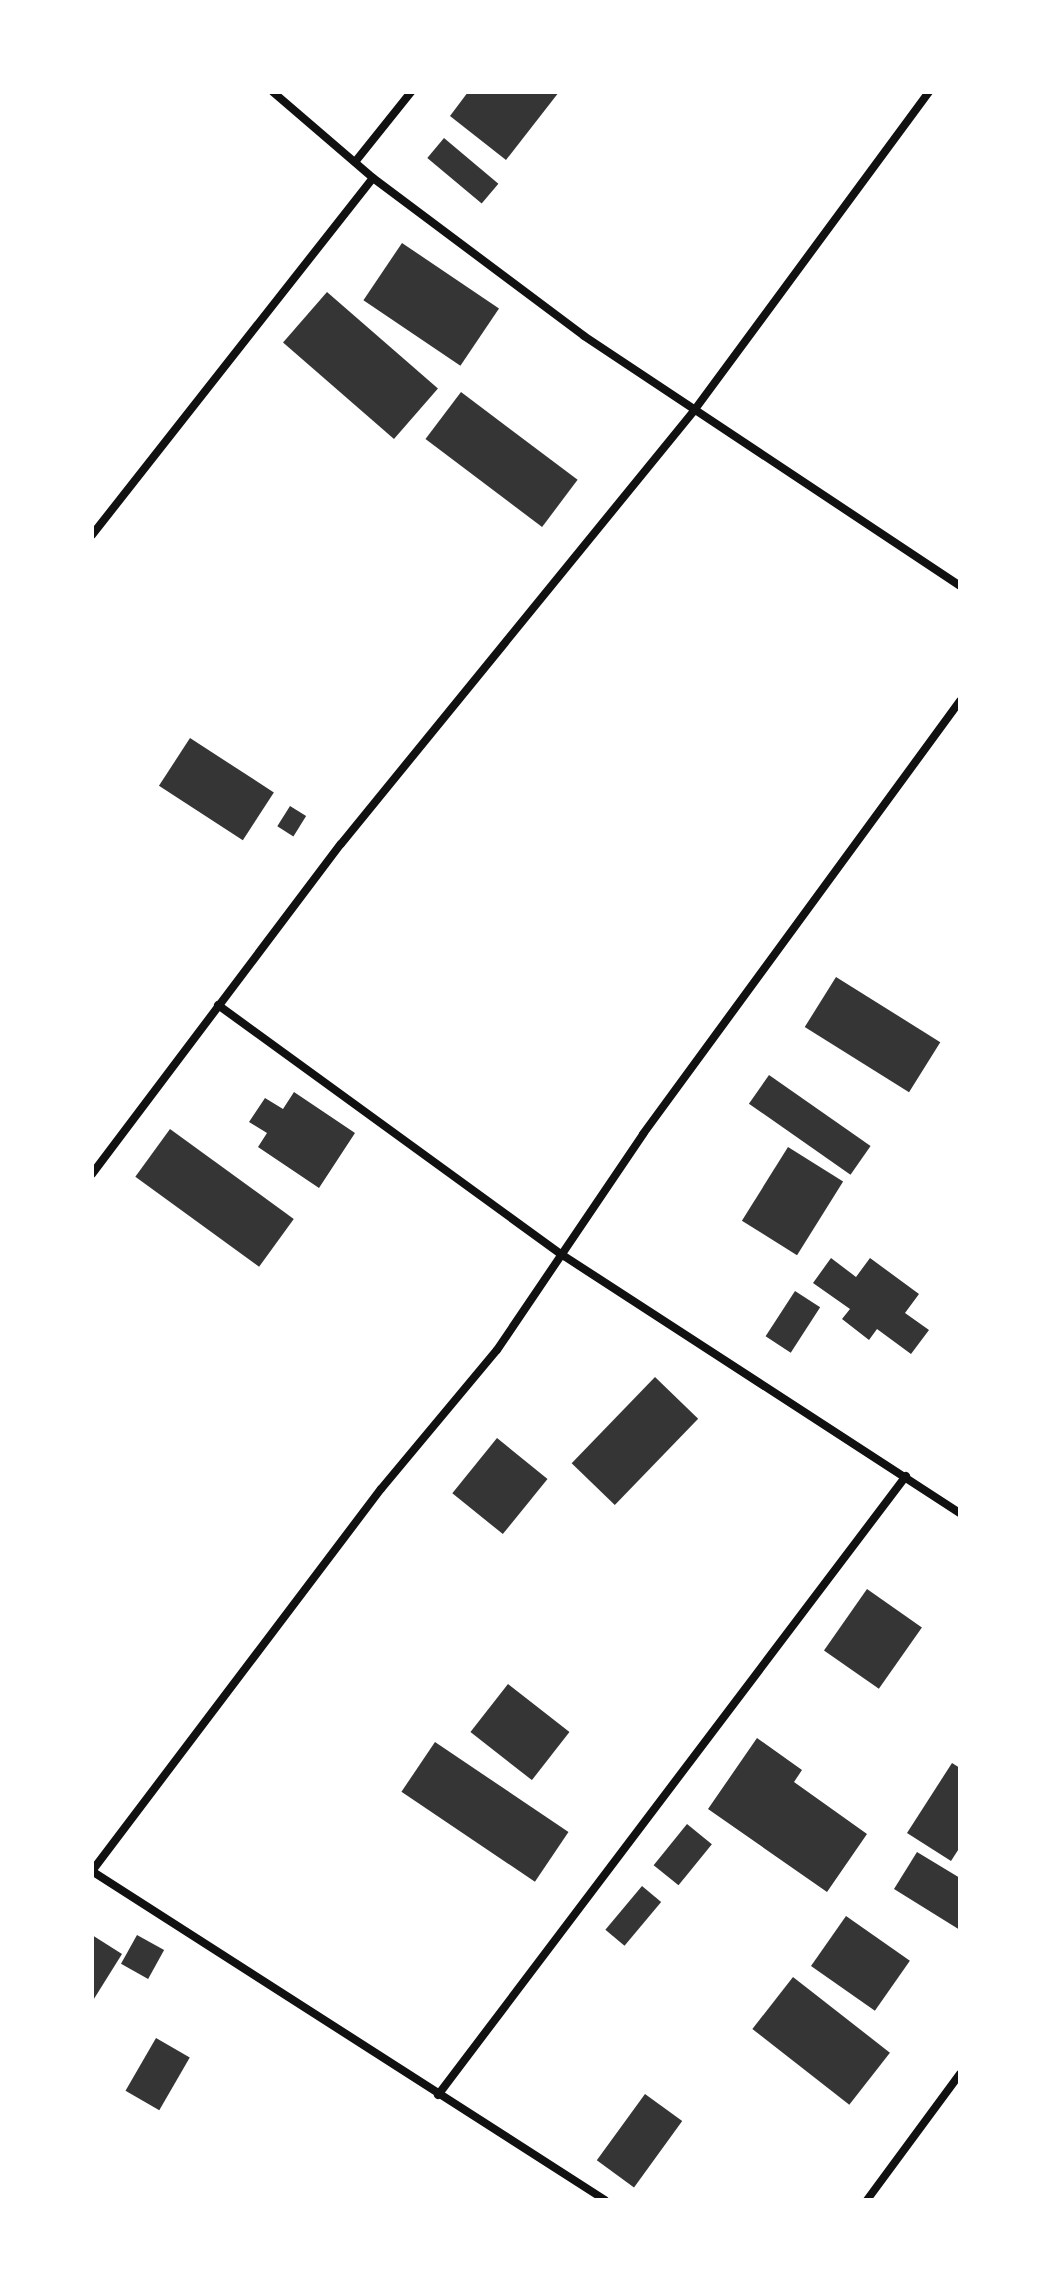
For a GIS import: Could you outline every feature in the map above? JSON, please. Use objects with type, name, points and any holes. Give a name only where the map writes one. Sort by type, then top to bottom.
[{"type":"street","points":[[273,92],[373,178],[693,412],[960,586]]},
{"type":"street","points":[[355,162],[411,92]]},
{"type":"street","points":[[92,1174],[218,1005],[693,412],[929,92]]},
{"type":"street","points":[[92,535],[373,178]]},
{"type":"street","points":[[605,2200],[92,1871],[564,1256],[643,1134],[960,701]]},
{"type":"street","points":[[218,1005],[564,1256],[960,1513]]},
{"type":"street","points":[[438,2095],[906,1476]]},
{"type":"street","points":[[867,2200],[960,2074]]},
{"type":"building","points":[[468,92],[559,92],[506,160],[450,116]]},
{"type":"building","points":[[444,138],[498,184],[482,204],[427,158]]},
{"type":"building","points":[[402,243],[499,308],[460,366],[363,300]]},
{"type":"building","points":[[327,292],[438,388],[394,439],[283,343]]},
{"type":"building","points":[[461,392],[578,480],[542,527],[425,439]]},
{"type":"building","points":[[190,738],[274,792],[243,840],[159,786]]},
{"type":"building","points":[[290,806],[306,816],[293,836],[277,826]]},
{"type":"building","points":[[836,977],[940,1042],[909,1092],[805,1027]]},
{"type":"building","points":[[769,1075],[871,1146],[850,1175],[749,1104]]},
{"type":"building","points":[[294,1092],[355,1133],[319,1188],[258,1147],[267,1133],[249,1122],[265,1098],[283,1109]]},
{"type":"building","points":[[170,1129],[294,1219],[259,1267],[135,1177]]},
{"type":"building","points":[[788,1147],[843,1181],[797,1255],[742,1221]]},
{"type":"building","points":[[831,1258],[856,1277],[870,1258],[919,1294],[905,1313],[929,1330],[911,1354],[877,1329],[869,1340],[842,1319],[850,1309],[813,1283]]},
{"type":"building","points":[[795,1291],[820,1307],[791,1353],[766,1336]]},
{"type":"building","points":[[655,1377],[698,1419],[615,1505],[572,1463]]},
{"type":"building","points":[[497,1438],[548,1479],[503,1534],[452,1493]]},
{"type":"building","points":[[867,1589],[922,1627],[879,1689],[824,1650]]},
{"type":"building","points":[[508,1684],[569,1732],[532,1780],[470,1732]]},
{"type":"building","points":[[757,1738],[802,1770],[794,1782],[867,1834],[827,1892],[708,1809]]},
{"type":"building","points":[[435,1742],[568,1832],[535,1882],[401,1792]]},
{"type":"building","points":[[952,1763],[960,1768],[960,1847],[951,1861],[907,1833]]},
{"type":"building","points":[[687,1824],[712,1844],[679,1885],[654,1865]]},
{"type":"building","points":[[917,1852],[960,1878],[960,1930],[894,1889]]},
{"type":"building","points":[[642,1886],[661,1902],[625,1946],[605,1930]]},
{"type":"building","points":[[846,1916],[910,1961],[875,2011],[811,1966]]},
{"type":"building","points":[[92,1935],[122,1954],[92,2002]]},
{"type":"building","points":[[137,1935],[164,1950],[148,1979],[121,1964]]},
{"type":"building","points":[[793,1977],[890,2053],[849,2105],[752,2029]]},
{"type":"building","points":[[156,2038],[190,2058],[159,2110],[126,2091]]},
{"type":"building","points":[[645,2094],[682,2121],[634,2187],[597,2160]]}]
